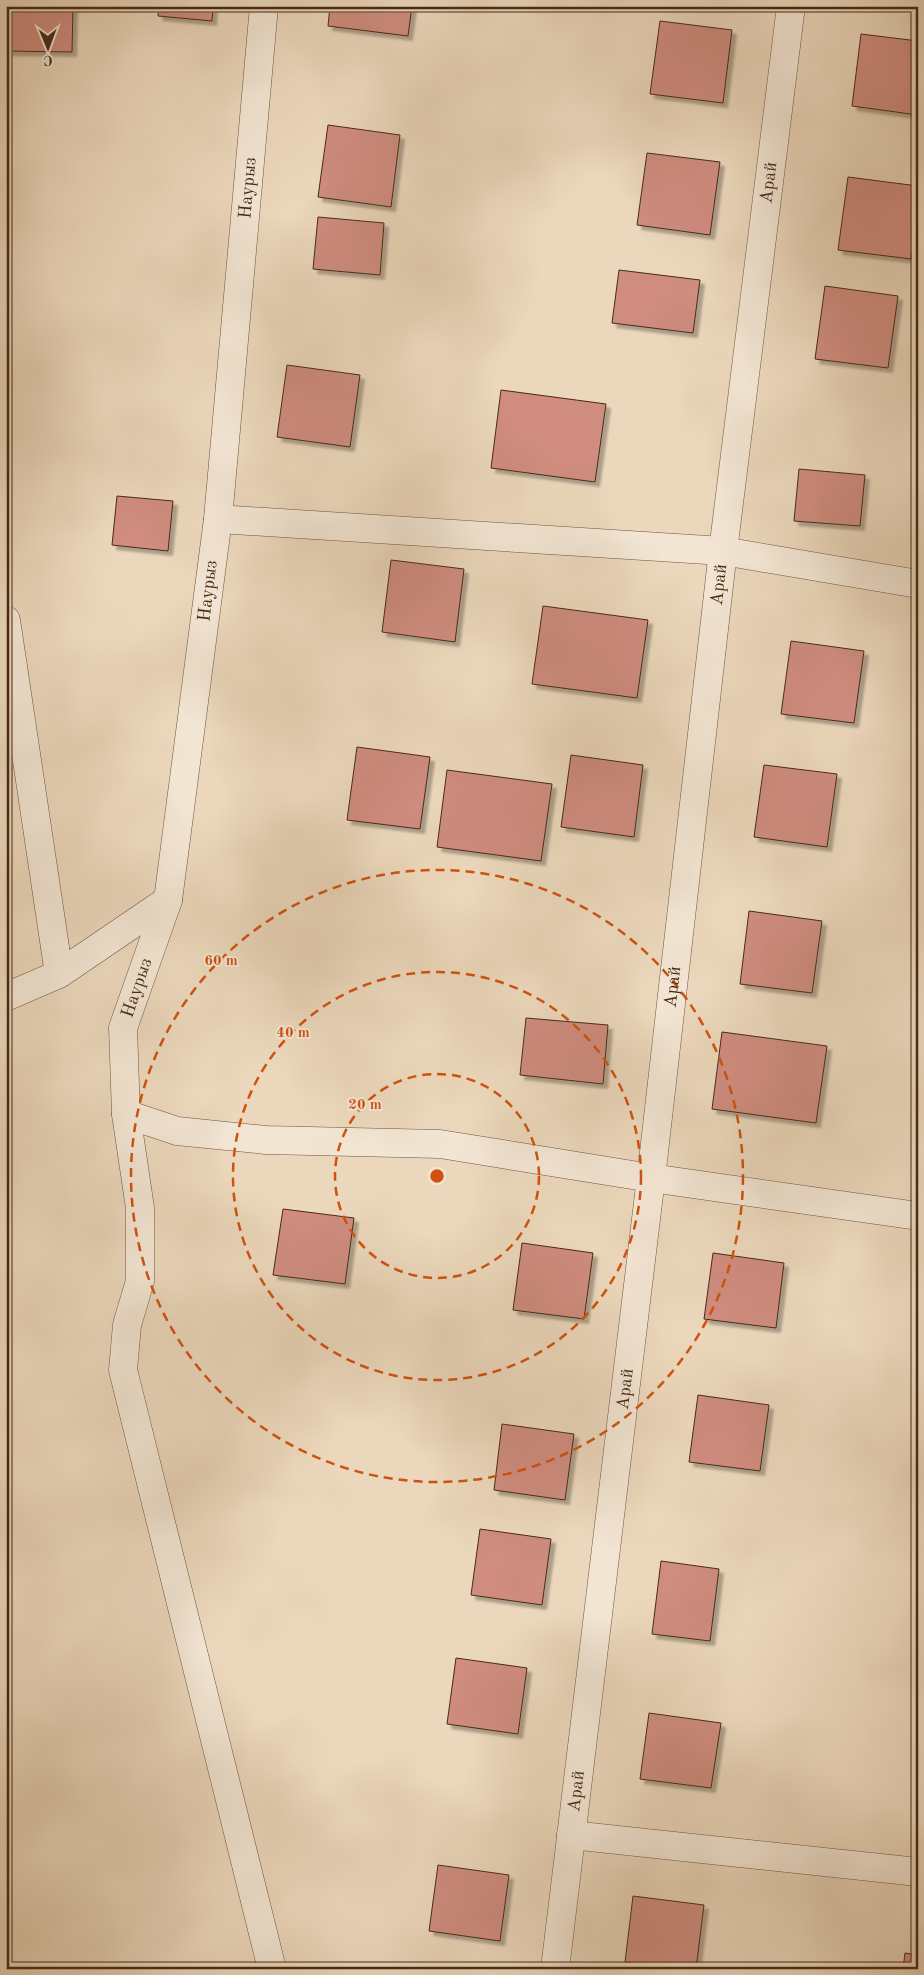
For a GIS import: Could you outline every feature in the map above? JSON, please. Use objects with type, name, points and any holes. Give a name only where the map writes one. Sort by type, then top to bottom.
[{"type":"street","name":"Наурыз","points":[[264,6],[218,519],[168,900],[123,1028],[126,1114],[140,1208],[140,1281],[127,1325],[123,1370],[272,1969]]},
{"type":"street","name":"Арай","points":[[555,1969],[791,6]]},
{"type":"street","points":[[218,519],[724,551],[918,584]]},
{"type":"street","points":[[6,620],[59,974]]},
{"type":"street","points":[[6,997],[59,974],[168,900]]},
{"type":"street","points":[[126,1114],[177,1131],[266,1140],[440,1144],[651,1178],[918,1216]]},
{"type":"street","points":[[571,1835],[918,1872]]},
{"type":"building","points":[[6,6],[73,6],[72,52],[6,51]]},
{"type":"building","points":[[159,6],[213,6],[212,21],[158,16]]},
{"type":"building","points":[[330,6],[412,6],[408,36],[328,26]]},
{"type":"building","points":[[660,21],[732,30],[723,103],[650,94]]},
{"type":"building","points":[[861,34],[918,41],[918,115],[852,106]]},
{"type":"building","points":[[328,125],[400,135],[391,207],[318,197]]},
{"type":"building","points":[[647,153],[720,162],[710,235],[637,225]]},
{"type":"building","points":[[848,177],[918,186],[918,210],[911,259],[838,250]]},
{"type":"building","points":[[318,217],[384,223],[380,275],[313,269]]},
{"type":"building","points":[[619,270],[700,280],[693,333],[612,323]]},
{"type":"building","points":[[825,286],[898,296],[888,368],[815,359]]},
{"type":"building","points":[[287,365],[360,375],[350,447],[277,437]]},
{"type":"building","points":[[501,390],[606,404],[595,482],[491,468]]},
{"type":"building","points":[[799,469],[865,475],[860,526],[794,521]]},
{"type":"building","points":[[117,496],[173,501],[168,551],[112,545]]},
{"type":"building","points":[[391,560],[464,569],[455,642],[382,632]]},
{"type":"building","points":[[543,606],[648,620],[637,698],[532,684]]},
{"type":"building","points":[[791,641],[864,651],[854,723],[781,714]]},
{"type":"building","points":[[357,747],[430,757],[420,829],[347,820]]},
{"type":"building","points":[[571,755],[643,765],[634,837],[561,827]]},
{"type":"building","points":[[764,765],[837,774],[827,847],[754,837]]},
{"type":"building","points":[[447,770],[552,784],[541,861],[437,847]]},
{"type":"building","points":[[749,911],[822,921],[812,993],[740,984]]},
{"type":"building","points":[[526,1018],[608,1025],[603,1084],[520,1075]]},
{"type":"building","points":[[722,1032],[827,1046],[816,1123],[712,1109]]},
{"type":"building","points":[[283,1209],[354,1218],[345,1284],[273,1275]]},
{"type":"building","points":[[522,1243],[593,1253],[584,1319],[513,1310]]},
{"type":"building","points":[[713,1253],[784,1263],[776,1328],[704,1319]]},
{"type":"building","points":[[698,1395],[769,1405],[760,1471],[689,1462]]},
{"type":"building","points":[[502,1424],[574,1434],[565,1500],[494,1490]]},
{"type":"building","points":[[480,1529],[551,1539],[542,1605],[471,1595]]},
{"type":"building","points":[[661,1561],[719,1569],[710,1641],[652,1634]]},
{"type":"building","points":[[456,1658],[527,1668],[518,1734],[447,1724]]},
{"type":"building","points":[[649,1713],[721,1723],[711,1788],[640,1779]]},
{"type":"building","points":[[438,1865],[509,1875],[500,1941],[429,1931]]},
{"type":"building","points":[[633,1896],[704,1905],[696,1969],[676,1969],[625,1962]]},
{"type":"building","points":[[905,1953],[918,1955],[918,1969],[903,1969]]}]
